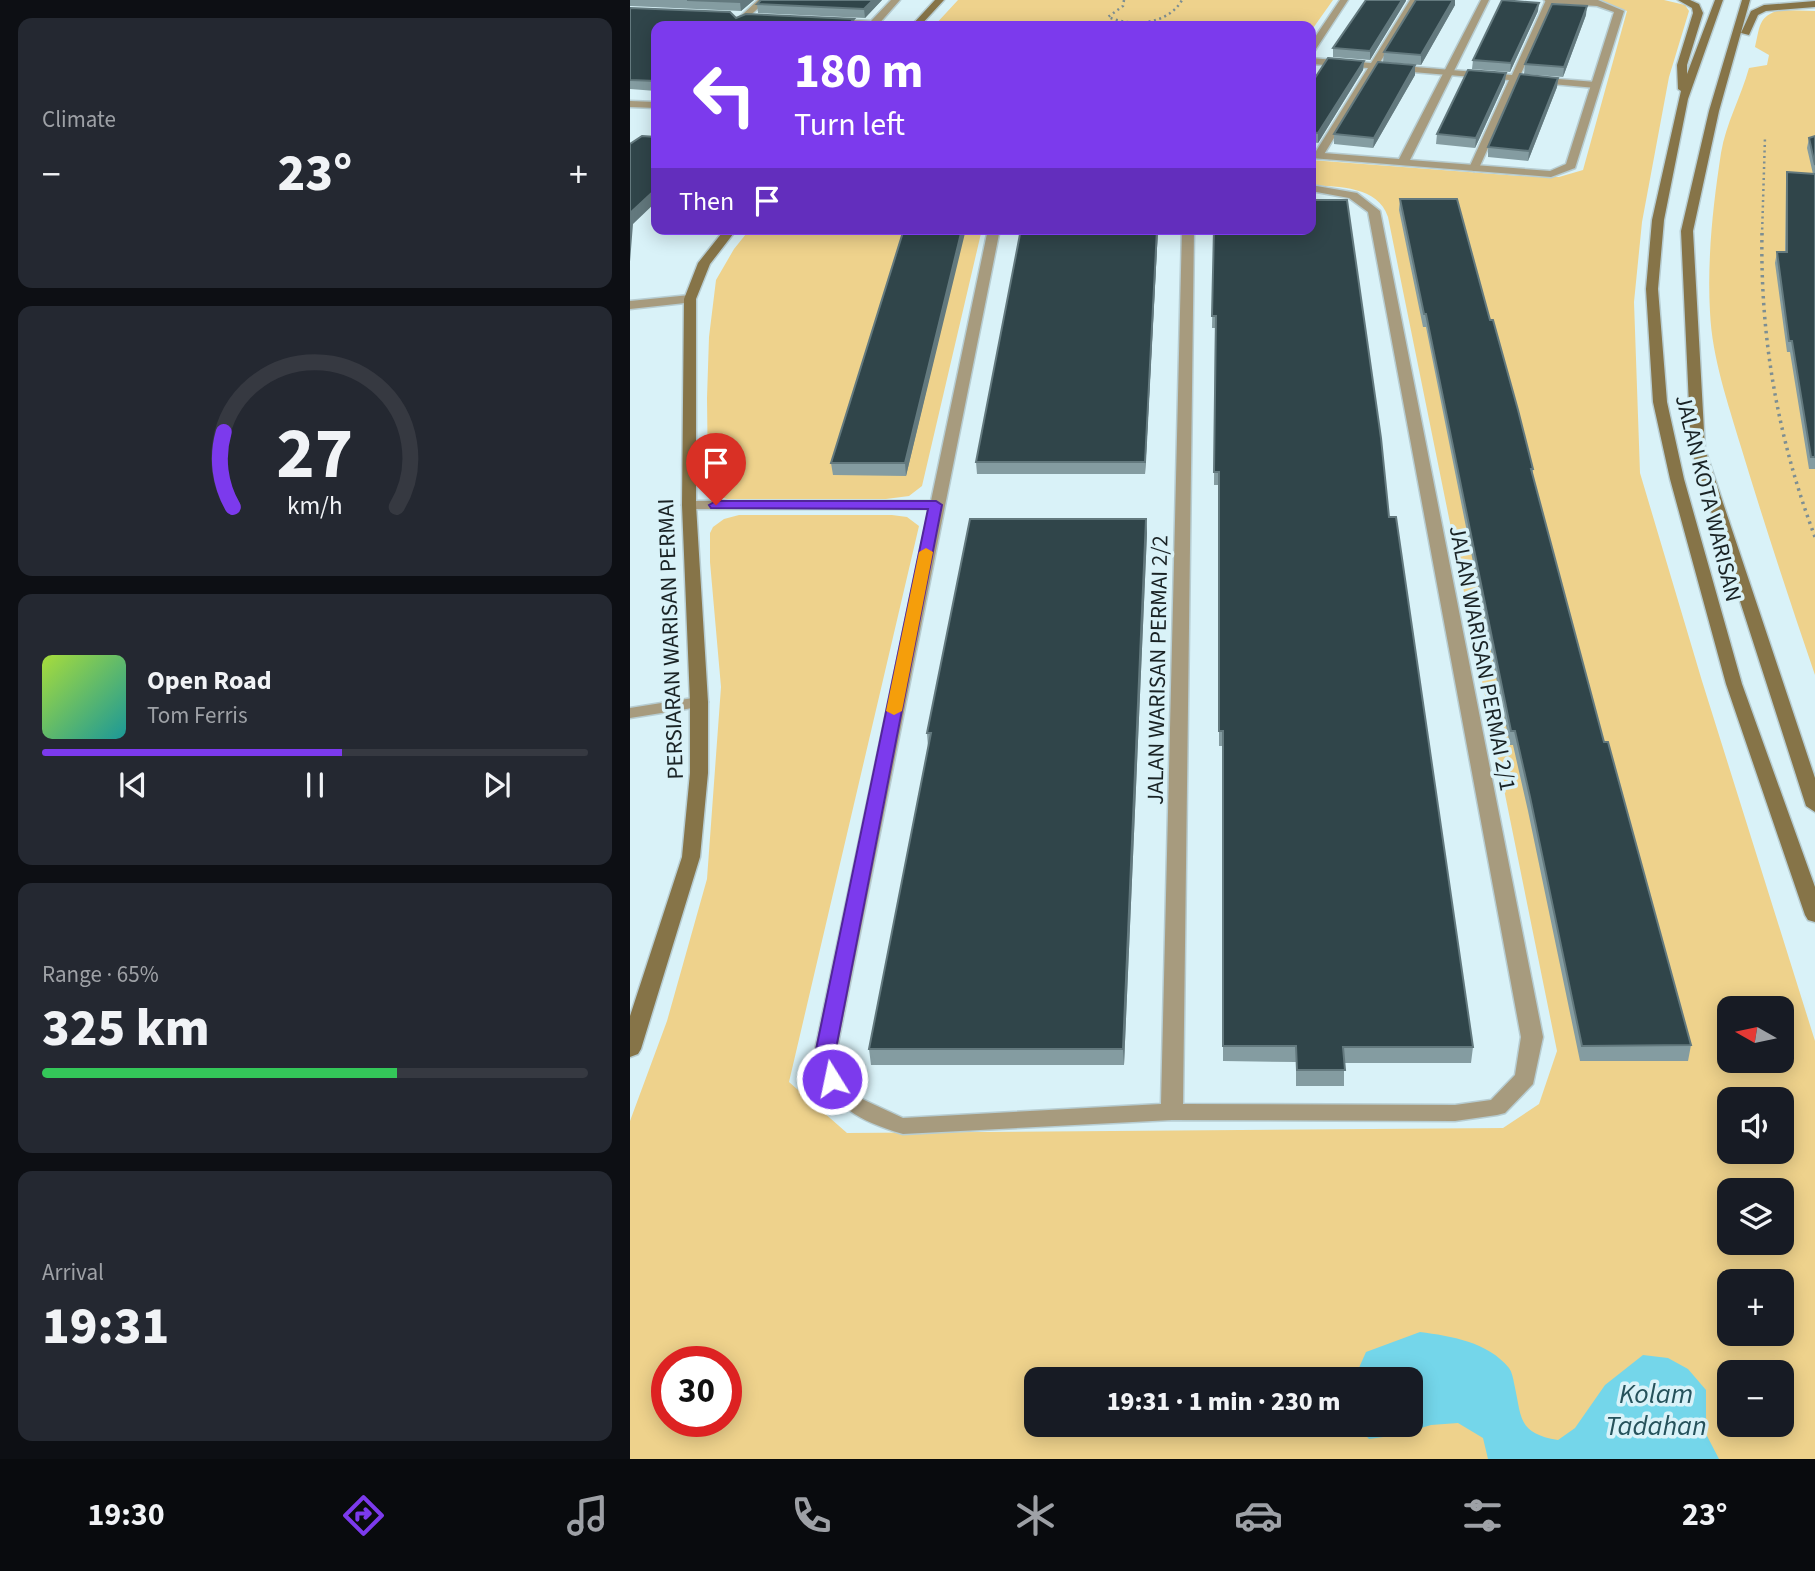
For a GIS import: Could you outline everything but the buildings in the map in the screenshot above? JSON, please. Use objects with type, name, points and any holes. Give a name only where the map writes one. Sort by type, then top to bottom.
[{"type":"street","points":[[733,21],[744,17],[763,0]]},
{"type":"street","points":[[877,21],[896,0]]},
{"type":"street","points":[[920,21],[940,0]]},
{"type":"street","points":[[1316,42],[1344,0]]},
{"type":"street","points":[[1404,162],[1485,0]]},
{"type":"street","points":[[1316,156],[1552,173],[1571,166],[1619,11],[1598,3],[1549,0]]},
{"type":"street","points":[[1682,0],[1696,6],[1698,13],[1682,65],[1683,99]]},
{"type":"street","name":"JALAN KOTA WARISAN","points":[[1719,0],[1683,99],[1658,220],[1652,289],[1660,402],[1677,479],[1734,684],[1815,915]]},
{"type":"street","name":"JALAN KOTA WARISAN","points":[[1746,0],[1714,111],[1687,230],[1698,449],[1815,806]]},
{"type":"street","points":[[1764,0],[1815,4]]},
{"type":"street","points":[[1800,0],[1815,4]]},
{"type":"street","points":[[1714,111],[1735,73],[1754,13],[1776,6],[1815,4]]},
{"type":"street","points":[[744,17],[757,18]]},
{"type":"street","points":[[630,104],[651,105]]},
{"type":"street","name":"JALAN WARISAN PERMAI 2/1","points":[[936,505],[823,1064],[842,1095],[867,1115],[903,1126],[1172,1112],[1455,1113],[1497,1107],[1525,1078],[1532,1037],[1374,211],[1367,201],[1335,190],[1316,188]]},
{"type":"street","name":"PERSIARAN WARISAN PERMAI","points":[[630,1049],[691,857],[699,773],[699,702],[689,505],[690,299],[704,262],[726,235]]},
{"type":"street","points":[[689,505],[936,505],[993,235]]},
{"type":"street","name":"JALAN WARISAN PERMAI 2/2","points":[[1172,1112],[1188,235]]},
{"type":"street","points":[[630,305],[690,299]]},
{"type":"street","points":[[630,713],[699,702]]},
{"type":"lane","points":[[1316,153],[1414,0]]},
{"type":"lane","points":[[1474,168],[1549,0]]},
{"type":"lane","points":[[1316,61],[1596,85]]},
{"type":"path","points":[[1119,21],[1108,17],[1123,6],[1124,0]]},
{"type":"path","points":[[1138,21],[1153,20],[1172,12],[1179,8],[1182,0]]},
{"type":"path","points":[[1765,137],[1761,284],[1776,404],[1793,478],[1815,537]]},
{"type":"shaded area","points":[[958,0],[1333,0],[1316,24],[1316,21],[939,21]]},
{"type":"shaded area","points":[[1575,0],[1664,0],[1685,5],[1689,11],[1669,77],[1642,222],[1634,302],[1640,473],[1815,1041],[1815,1459],[630,1459],[630,1121],[667,1021],[707,879],[721,687],[710,533],[713,527],[724,519],[739,515],[892,515],[907,517],[919,526],[789,1082],[847,1133],[1503,1128],[1539,1104],[1557,1051],[1388,217],[1376,199],[1367,194],[1345,188],[1316,185],[1316,160],[1520,176],[1559,177],[1583,170],[1627,11],[1602,2]]},
{"type":"shaded area","points":[[1815,11],[1815,675],[1726,397],[1717,363],[1710,312],[1711,232],[1723,142],[1749,68],[1767,65],[1769,55],[1755,47],[1761,23],[1773,12]]},
{"type":"shaded area","points":[[745,235],[981,235],[922,486],[909,496],[886,499],[727,499],[714,495],[708,483],[709,337],[716,280]]},
{"type":"water","name":"Kolam Tadahan","points":[[1420,1332],[1480,1346],[1500,1359],[1512,1373],[1521,1415],[1528,1428],[1558,1440],[1575,1428],[1605,1385],[1643,1355],[1668,1358],[1688,1369],[1706,1390],[1706,1434],[1719,1459],[1488,1459],[1483,1438],[1458,1423],[1423,1427],[1423,1367],[1359,1367],[1366,1352]]},
{"type":"slow traffic","points":[[894,711],[926,552]]},
{"type":"route","points":[[716,505],[936,505],[823,1064],[832,1079]]}]
